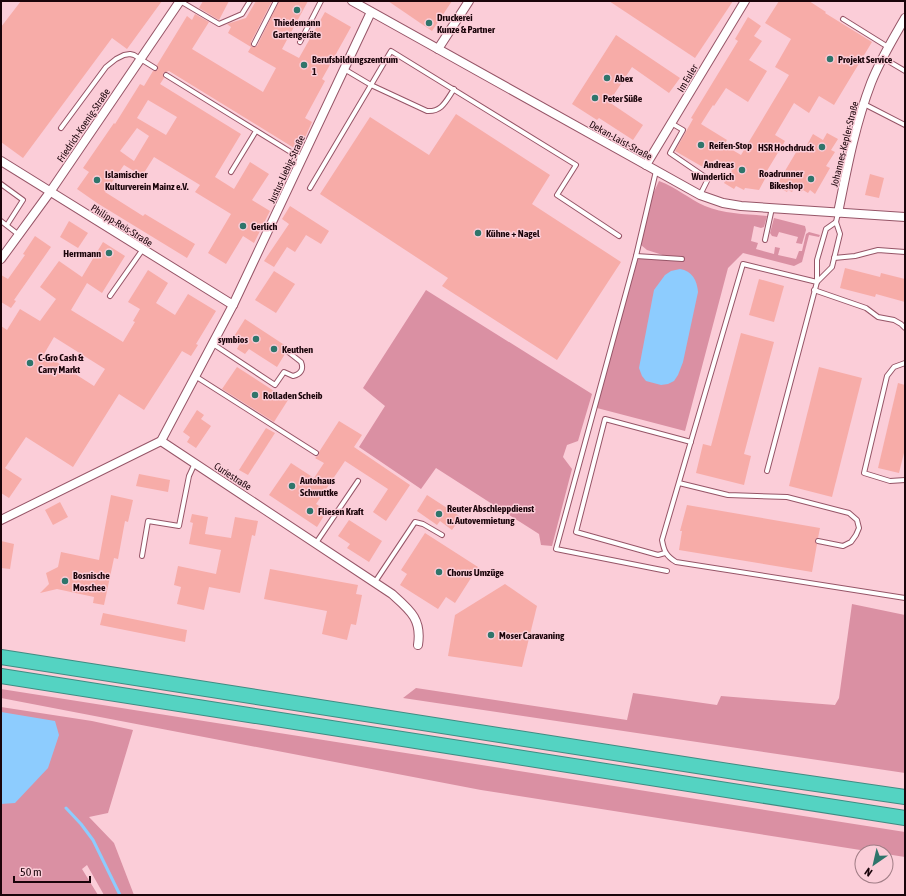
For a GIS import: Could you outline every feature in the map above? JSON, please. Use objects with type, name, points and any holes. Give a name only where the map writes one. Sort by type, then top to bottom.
[{"type":"highway","points":[[1,657],[732,772],[905,797]]},
{"type":"highway","points":[[1,676],[905,818]]},
{"type":"street","name":"Friedrich-Koenig-Straße","points":[[1,259],[50,192],[180,1]]},
{"type":"street","name":"Dekan-Laist-Straße","points":[[352,1],[700,195],[723,203],[905,217]]},
{"type":"street","points":[[438,49],[469,1]]},
{"type":"street","name":"Im Euler","points":[[646,165],[745,1]]},
{"type":"street","name":"Justus-Liebig-Straße","points":[[161,441],[233,305],[371,12]]},
{"type":"street","name":"Johannes-Kepler-Straße","points":[[838,213],[848,162],[863,104],[882,58],[905,18]]},
{"type":"street","name":"Philipp-Reis-Straße","points":[[1,161],[233,305]]},
{"type":"street","points":[[1,520],[161,441]]},
{"type":"street","name":"Curiestraße","points":[[161,441],[392,594],[409,609],[414,616],[420,635],[418,645]]},
{"type":"lane","points":[[180,1],[219,24],[242,14],[250,1]]},
{"type":"lane","points":[[254,44],[276,1]]},
{"type":"lane","points":[[300,42],[321,1]]},
{"type":"lane","points":[[843,19],[888,47]]},
{"type":"lane","points":[[310,188],[391,51],[576,165],[557,195],[619,236]]},
{"type":"lane","points":[[61,128],[106,67],[116,59],[130,54],[155,68]]},
{"type":"lane","points":[[882,58],[905,71]]},
{"type":"lane","points":[[344,69],[371,85],[427,111],[436,112],[454,89]]},
{"type":"lane","points":[[166,75],[302,159]]},
{"type":"lane","points":[[863,104],[905,125]]},
{"type":"lane","points":[[671,123],[684,130],[670,153],[708,179],[700,195]]},
{"type":"lane","points":[[231,172],[256,131]]},
{"type":"lane","points":[[656,171],[636,256],[556,549],[667,571]]},
{"type":"lane","points":[[1,184],[23,200],[7,225]]},
{"type":"lane","points":[[765,240],[772,207]]},
{"type":"lane","points":[[817,282],[832,266],[840,234],[836,222],[838,213]]},
{"type":"lane","points":[[1,221],[19,235]]},
{"type":"lane","points":[[767,471],[817,282],[817,260],[826,229],[836,222]]},
{"type":"lane","points":[[110,296],[143,249]]},
{"type":"lane","points":[[834,258],[855,256],[878,250],[905,252]]},
{"type":"lane","points":[[636,256],[682,260]]},
{"type":"lane","points":[[817,282],[743,264],[662,540],[665,553],[676,562],[905,598]]},
{"type":"lane","points":[[814,290],[866,308],[878,317],[894,320],[905,328]]},
{"type":"lane","points":[[213,344],[275,385],[284,372],[293,376],[299,374],[302,368],[303,365],[300,360],[287,351]]},
{"type":"lane","points":[[905,363],[894,367],[887,376],[864,473],[890,481],[905,480]]},
{"type":"lane","points":[[195,376],[316,453]]},
{"type":"lane","points":[[665,553],[658,555],[576,532],[605,419],[691,442]]},
{"type":"lane","points":[[142,556],[148,521],[179,526],[189,476],[195,463]]},
{"type":"lane","points":[[316,543],[358,481]]},
{"type":"lane","points":[[679,483],[728,495],[787,497],[848,513],[857,520],[859,528],[851,542],[843,546],[818,541]]},
{"type":"lane","points":[[375,582],[415,522],[423,524],[442,535]]},
{"type":"shaded area","points":[[659,181],[712,209],[767,216],[764,227],[761,228],[754,226],[751,241],[758,243],[756,249],[774,254],[775,247],[780,248],[778,255],[796,259],[799,251],[802,251],[806,234],[809,232],[820,235],[819,237],[809,235],[802,262],[794,266],[743,253],[728,268],[685,431],[597,408],[635,265],[639,258],[644,254],[669,257],[647,250],[641,245],[653,194]]},
{"type":"shaded area","points":[[774,218],[805,226],[806,230],[802,244],[796,243],[798,237],[779,232],[777,237],[772,236],[770,233]]},
{"type":"shaded area","points":[[426,290],[592,394],[578,441],[567,445],[563,457],[572,469],[552,546],[541,545],[539,534],[436,468],[421,489],[359,447],[385,406],[363,388]]},
{"type":"shaded area","points":[[852,604],[905,615],[905,773],[403,698],[416,688],[627,720],[633,693],[717,705],[721,696],[835,705],[839,698]]},
{"type":"shaded area","points":[[1,689],[905,832],[905,857],[894,855],[894,844],[854,844],[854,849],[481,790],[1,698]]},
{"type":"shaded area","points":[[1,707],[92,721],[133,730],[108,813],[89,817],[114,843],[134,895],[104,895],[87,865],[82,869],[98,895],[1,895]]},
{"type":"water","points":[[680,269],[691,274],[695,280],[698,292],[683,362],[678,375],[674,381],[661,385],[646,381],[639,368],[654,290],[665,275],[671,271]]},
{"type":"water","points":[[1,712],[55,721],[59,735],[48,768],[15,803],[1,804]]},
{"type":"building","points":[[21,1],[162,1],[127,49],[112,38],[23,158],[1,142],[1,27]]},
{"type":"building","points":[[203,1],[229,1],[219,20],[199,8]]},
{"type":"building","points":[[256,1],[272,1],[251,42],[251,46],[257,46],[279,1],[308,1],[282,49],[299,58],[325,12],[351,27],[322,79],[325,81],[305,118],[312,122],[299,151],[169,71],[163,73],[164,78],[160,84],[241,134],[215,177],[234,189],[250,162],[269,174],[252,200],[270,211],[254,243],[243,236],[226,264],[208,253],[231,214],[195,192],[200,185],[154,157],[142,176],[124,165],[105,192],[143,216],[145,214],[195,244],[187,258],[97,203],[77,189],[89,172],[83,168],[114,123],[115,124],[140,84],[144,86],[153,71],[158,70],[157,65],[187,16],[192,20],[195,14],[209,22],[192,49],[263,92],[276,68],[248,52],[251,47],[228,33],[231,27],[227,24],[246,18]],"holes":[[[148,100],[177,117],[166,135],[137,118]],[[137,128],[149,136],[134,161],[120,151]]]},
{"type":"building","name":"Druckerei Kunze & Partner","points":[[388,1],[452,1],[432,31]]},
{"type":"building","points":[[609,1],[733,1],[695,58]]},
{"type":"building","points":[[779,1],[809,1],[826,12],[825,13],[872,42],[834,105],[819,96],[809,113],[794,103],[775,135],[785,141],[765,174],[767,175],[759,190],[745,188],[744,190],[736,186],[734,189],[724,183],[732,170],[714,160],[708,170],[675,151],[693,119],[691,118],[738,41],[735,39],[748,17],[761,26],[754,36],[762,41],[749,60],[767,71],[748,102],[726,88],[701,124],[727,140],[724,145],[741,155],[789,75],[775,67],[791,39],[765,23]]},
{"type":"building","points":[[616,35],[680,78],[669,93],[632,67],[609,102],[643,125],[633,140],[599,118],[597,120],[572,104]]},
{"type":"building","name":"Kühne + Nagel","points":[[456,114],[550,175],[532,204],[621,262],[557,360],[442,286],[448,278],[320,194],[370,117],[429,155]]},
{"type":"building","points":[[827,133],[838,139],[831,150],[835,152],[826,166],[830,168],[815,194],[810,190],[808,193],[803,190],[801,192],[794,188],[792,192],[788,190],[787,192],[776,186],[798,149],[803,152],[813,134],[823,140]]},
{"type":"building","points":[[870,174],[884,178],[879,198],[865,195]]},
{"type":"building","points":[[290,206],[329,231],[321,244],[306,235],[295,252],[287,247],[274,267],[264,261],[289,224],[282,219]]},
{"type":"building","points":[[69,221],[88,233],[78,248],[60,237]]},
{"type":"building","points":[[35,236],[51,247],[14,300],[16,301],[11,308],[1,302],[1,275],[8,279],[25,255],[23,254]]},
{"type":"building","points":[[103,242],[125,256],[102,293],[87,283],[71,310],[123,342],[135,322],[133,321],[140,309],[128,302],[148,270],[168,283],[156,303],[175,315],[188,294],[216,311],[196,344],[198,345],[191,356],[182,351],[144,410],[119,394],[73,467],[26,437],[5,468],[22,479],[9,498],[1,493],[1,326],[7,330],[20,309],[40,321],[56,299],[40,287],[59,261],[82,277]],"holes":[[[54,337],[105,369],[94,386],[44,354]]]},
{"type":"building","points":[[845,268],[880,277],[881,273],[905,279],[905,302],[876,294],[875,297],[840,288]]},
{"type":"building","points":[[274,271],[295,284],[276,313],[255,300]]},
{"type":"building","points":[[759,279],[784,286],[774,322],[749,315]]},
{"type":"building","points":[[245,319],[289,348],[284,349],[285,354],[277,367],[249,349],[245,354],[237,349],[240,343],[233,338]]},
{"type":"building","points":[[741,333],[774,342],[744,454],[751,456],[744,485],[696,473],[703,444],[711,446]]},
{"type":"building","name":"Rolladen Scheib","points":[[237,367],[288,400],[274,422],[222,389]]},
{"type":"building","points":[[819,367],[862,378],[832,497],[789,486]]},
{"type":"building","points":[[898,383],[905,385],[905,449],[899,473],[878,468]]},
{"type":"building","points":[[197,410],[204,415],[201,419],[211,426],[196,448],[187,442],[190,437],[183,432]]},
{"type":"building","points":[[339,421],[362,435],[354,447],[410,485],[386,521],[373,512],[388,489],[345,461],[316,504],[327,511],[317,527],[269,495],[291,463],[314,478],[324,463],[315,458],[319,455],[319,452]]},
{"type":"building","points":[[266,428],[275,433],[248,475],[239,470]]},
{"type":"building","points":[[139,474],[170,480],[168,492],[136,486]]},
{"type":"building","points":[[111,495],[133,500],[128,522],[125,521],[118,559],[114,558],[104,605],[93,603],[94,597],[57,589],[40,593],[49,584],[46,573],[58,567],[61,552],[99,560]]},
{"type":"building","name":"Reuter Abschleppdienst u. Autovermietung","points":[[427,495],[461,517],[452,530],[440,521],[437,525],[417,511]]},
{"type":"building","points":[[60,502],[68,517],[53,525],[45,510]]},
{"type":"building","points":[[687,505],[820,528],[818,538],[816,538],[815,541],[817,544],[812,572],[679,550],[682,531],[680,531]]},
{"type":"building","points":[[192,514],[208,517],[205,534],[231,538],[235,517],[258,521],[255,536],[252,535],[240,593],[209,587],[204,610],[177,604],[181,587],[174,585],[178,566],[216,574],[221,550],[189,544],[193,523],[190,522]]},
{"type":"building","points":[[349,520],[382,541],[369,562],[347,548],[350,544],[338,536]]},
{"type":"building","name":"Chorus Umzüge","points":[[425,533],[478,567],[455,603],[446,597],[438,609],[400,585],[407,574],[401,570]]},
{"type":"building","points":[[1,541],[14,544],[10,569],[1,568]]},
{"type":"building","points":[[270,569],[358,585],[356,594],[362,595],[356,625],[351,624],[347,640],[322,634],[327,611],[264,599]]},
{"type":"building","name":"Moser Caravaning","points":[[505,584],[537,606],[522,667],[448,656],[455,615]]},
{"type":"building","points":[[103,613],[187,630],[185,642],[100,625]]},
{"type":"waterway","points":[[66,808],[93,840],[120,895]]},
{"type":"place","name":"Thiedemann Gartengeräte","points":[[297,10]]},
{"type":"place","name":"Druckerei Kunze & Partner","points":[[429,23]]},
{"type":"place","name":"Projekt Service","points":[[830,59]]},
{"type":"place","name":"Berufsbildungszentrum 1","points":[[304,65]]},
{"type":"place","name":"Abex","points":[[607,78]]},
{"type":"place","name":"Peter Süße","points":[[595,98]]},
{"type":"place","name":"Reifen-Stop","points":[[701,145]]},
{"type":"place","name":"HSR Hochdruck","points":[[822,147]]},
{"type":"place","name":"Andreas Wunderlich","points":[[742,170]]},
{"type":"place","name":"Roadrunner Bikeshop","points":[[811,179]]},
{"type":"place","name":"Islamischer Kulturverein Mainz e.V.","points":[[97,180]]},
{"type":"place","name":"Gerlich","points":[[243,226]]},
{"type":"place","name":"Kühne + Nagel","points":[[478,233]]},
{"type":"place","name":"Herrmann","points":[[109,253]]},
{"type":"place","name":"symbios","points":[[256,339]]},
{"type":"place","name":"Keuthen","points":[[274,349]]},
{"type":"place","name":"C-Gro Cash & Carry Markt","points":[[30,363]]},
{"type":"place","name":"Rolladen Scheib","points":[[255,395]]},
{"type":"place","name":"Autohaus Schwuttke","points":[[292,486]]},
{"type":"place","name":"Fliesen Kraft","points":[[310,511]]},
{"type":"place","name":"Reuter Abschleppdienst u. Autovermietung","points":[[439,514]]},
{"type":"place","name":"Chorus Umzüge","points":[[439,572]]},
{"type":"place","name":"Bosnische Moschee","points":[[65,581]]},
{"type":"place","name":"Moser Caravaning","points":[[491,635]]}]
